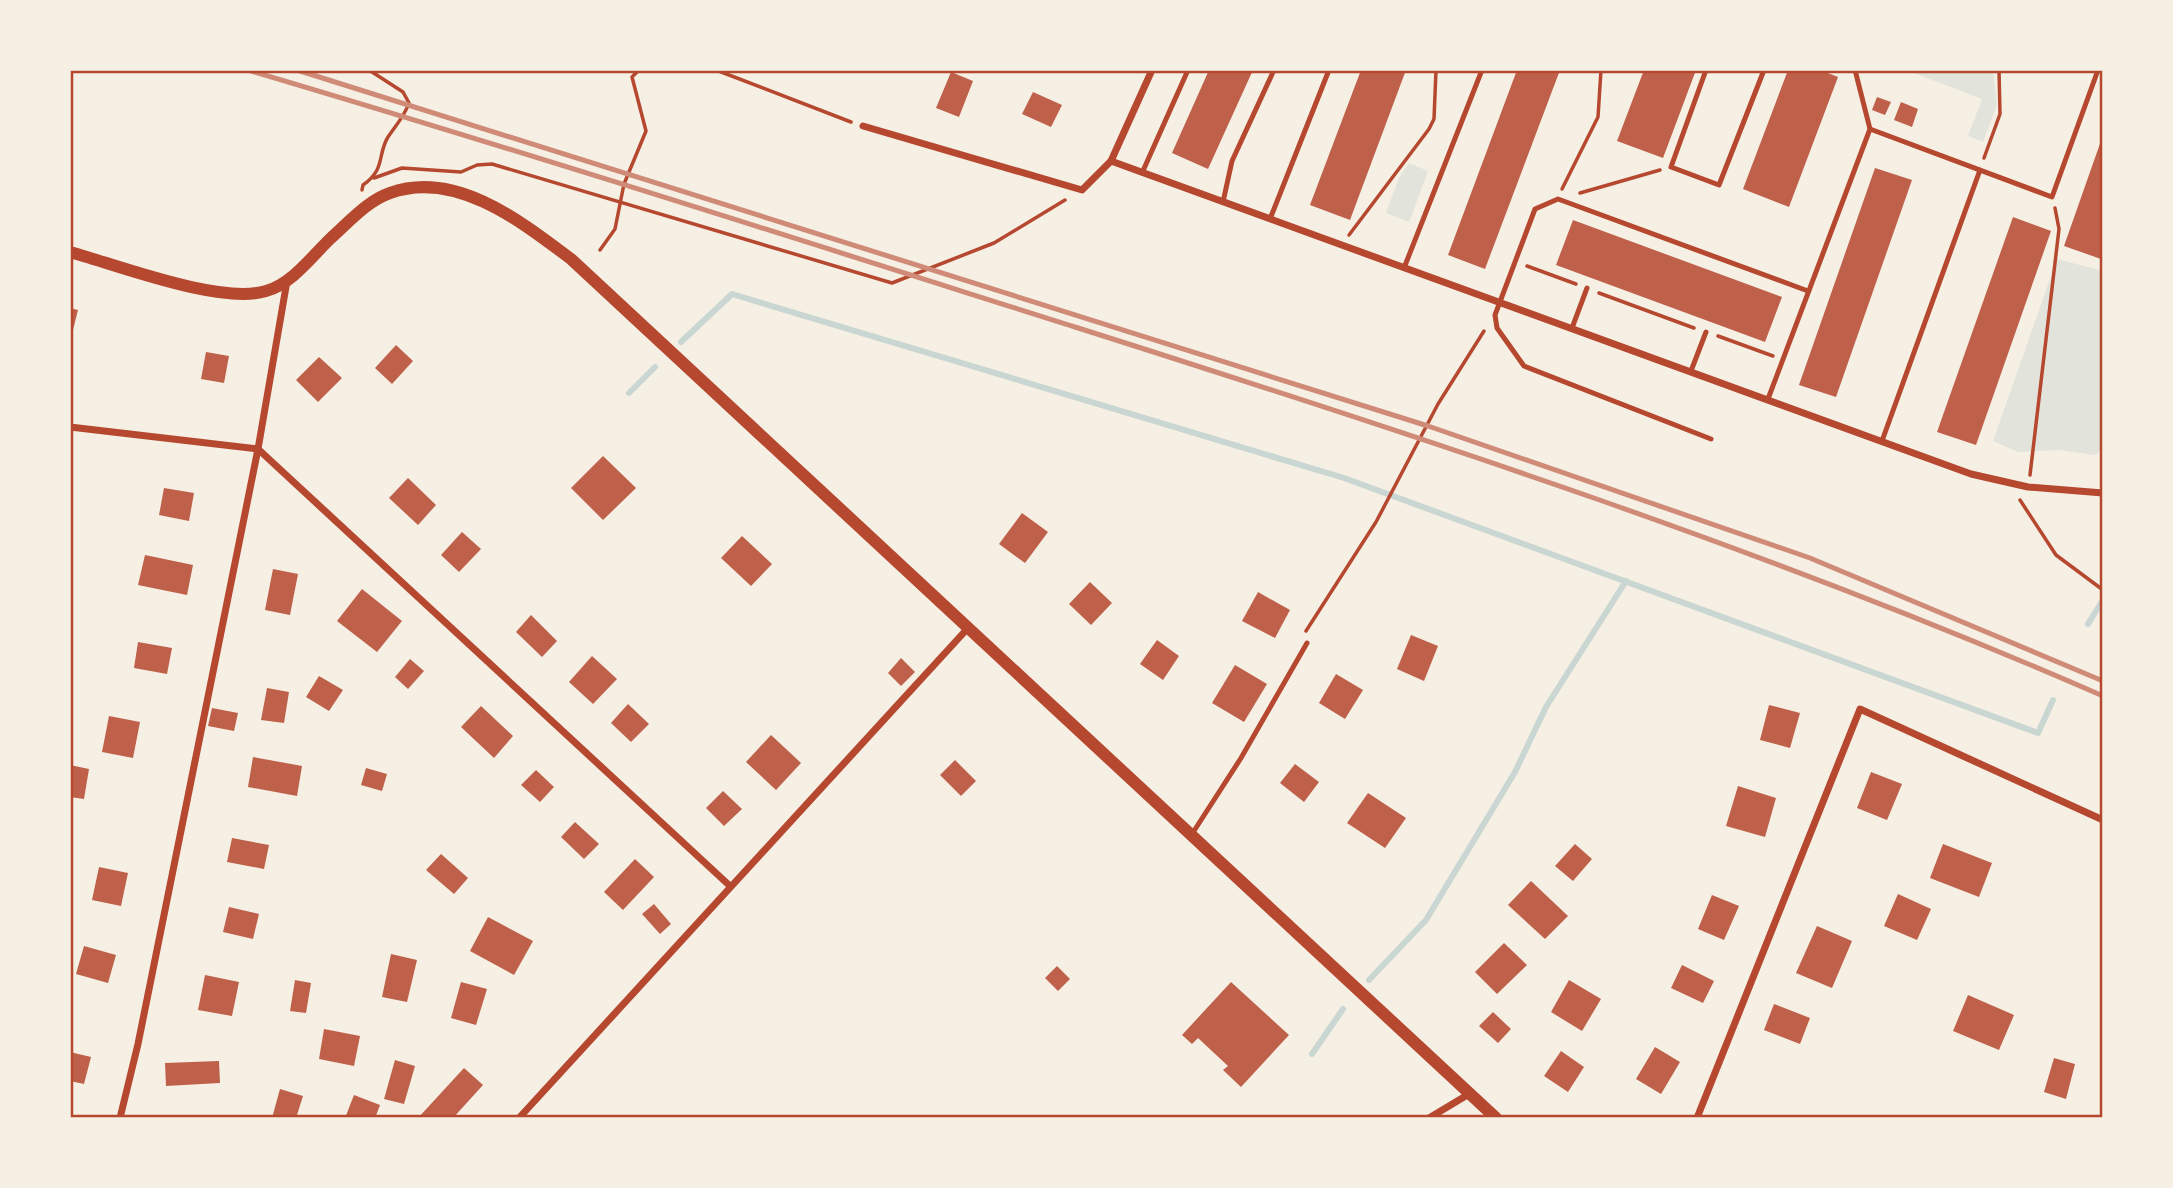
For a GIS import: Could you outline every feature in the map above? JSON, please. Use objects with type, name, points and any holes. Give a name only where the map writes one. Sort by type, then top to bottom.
[{"type":"street","points":[[863,126],[1082,190],[1111,161],[1152,70]]},
{"type":"street","points":[[1111,161],[1882,442],[2001,482],[2103,493]]},
{"type":"street","points":[[70,252],[202,289],[236,293],[265,292],[287,280],[369,205],[390,193],[414,189],[463,194],[521,221],[571,259],[1496,1118]]},
{"type":"street","points":[[120,1118],[141,1030],[258,449],[287,280]]},
{"type":"street","points":[[70,427],[258,449],[730,887]]},
{"type":"street","points":[[519,1118],[968,628]]},
{"type":"street","points":[[1697,1118],[1860,709],[2103,820]]},
{"type":"street","points":[[1429,1118],[1469,1094]]},
{"type":"lane","points":[[1142,173],[1188,70]]},
{"type":"lane","points":[[1223,202],[1232,161],[1273,70]]},
{"type":"lane","points":[[1270,219],[1329,70]]},
{"type":"lane","points":[[1404,268],[1482,70]]},
{"type":"lane","points":[[1706,70],[1671,167],[1719,185],[1764,70]]},
{"type":"lane","points":[[1768,399],[1870,129],[1855,70]]},
{"type":"lane","points":[[1870,129],[2052,197],[2098,70]]},
{"type":"lane","points":[[1882,442],[1980,170]]},
{"type":"lane","points":[[1711,439],[1524,366],[1497,328],[1495,315],[1535,209],[1558,199],[1808,291]]},
{"type":"lane","points":[[1572,328],[1587,288]]},
{"type":"lane","points":[[1691,371],[1706,332]]},
{"type":"lane","points":[[1191,836],[1241,758],[1307,643]]},
{"type":"path","points":[[369,70],[403,92],[409,103],[404,116],[386,140],[374,178]]},
{"type":"path","points":[[600,250],[615,229],[623,200],[624,184],[646,131],[632,77],[639,70]]},
{"type":"path","points":[[716,70],[863,126]]},
{"type":"path","points":[[1348,237],[1429,129],[1434,119],[1436,70]]},
{"type":"path","points":[[1558,199],[1566,176],[1598,117],[1601,70]]},
{"type":"path","points":[[1980,170],[2000,114],[1999,70]]},
{"type":"path","points":[[369,205],[361,193],[363,185],[402,168],[461,172],[477,165],[492,164],[623,200],[892,283],[994,243],[1082,190]]},
{"type":"path","points":[[1558,199],[1671,167]]},
{"type":"path","points":[[2028,487],[2059,229],[2052,197]]},
{"type":"path","points":[[1516,261],[1782,360]]},
{"type":"path","points":[[1307,643],[1305,633],[1376,522],[1438,404],[1495,315]]},
{"type":"path","points":[[2001,482],[2025,505],[2056,555],[2103,590]]},
{"type":"shaded area","points":[[1906,70],[1993,70],[1997,105],[1983,142],[1968,136],[1982,99]]},
{"type":"shaded area","points":[[1409,163],[1428,171],[1409,222],[1386,213],[1399,178]]},
{"type":"shaded area","points":[[2057,259],[2103,271],[2103,448],[2095,455],[2060,450],[2018,452],[1993,441]]},
{"type":"building","points":[[1209,70],[1253,70],[1208,169],[1172,153]]},
{"type":"building","points":[[1361,70],[1406,70],[1350,220],[1310,205]]},
{"type":"building","points":[[1517,70],[1560,70],[1485,269],[1448,255]]},
{"type":"building","points":[[1644,70],[1696,70],[1663,158],[1617,141]]},
{"type":"building","points":[[1788,70],[1820,70],[1838,77],[1789,207],[1743,189]]},
{"type":"building","points":[[951,72],[973,81],[959,117],[936,108]]},
{"type":"building","points":[[1033,92],[1062,105],[1051,127],[1022,114]]},
{"type":"building","points":[[1877,97],[1891,102],[1885,115],[1872,110]]},
{"type":"building","points":[[1901,102],[1918,109],[1912,127],[1894,120]]},
{"type":"building","points":[[2103,135],[2103,252],[2101,259],[2064,246]]},
{"type":"building","points":[[1875,168],[1912,180],[1836,397],[1799,385]]},
{"type":"building","points":[[2013,217],[2051,231],[1976,445],[1937,432]]},
{"type":"building","points":[[1573,220],[1782,297],[1765,342],[1556,265]]},
{"type":"building","points":[[70,308],[78,310],[72,334],[70,333]]},
{"type":"building","points":[[396,345],[413,361],[392,384],[375,368]]},
{"type":"building","points":[[206,352],[229,356],[224,383],[201,379]]},
{"type":"building","points":[[319,357],[342,378],[318,402],[296,380]]},
{"type":"building","points":[[603,456],[636,488],[603,520],[571,488]]},
{"type":"building","points":[[408,478],[436,505],[418,525],[389,498]]},
{"type":"building","points":[[164,488],[194,493],[189,521],[159,515]]},
{"type":"building","points":[[1022,513],[1048,532],[1025,563],[999,544]]},
{"type":"building","points":[[462,532],[481,549],[459,572],[441,555]]},
{"type":"building","points":[[742,536],[772,564],[751,586],[721,558]]},
{"type":"building","points":[[145,555],[193,565],[187,595],[138,585]]},
{"type":"building","points":[[273,569],[298,574],[290,615],[265,610]]},
{"type":"building","points":[[1090,582],[1112,603],[1091,625],[1069,604]]},
{"type":"building","points":[[362,589],[402,621],[377,652],[337,621]]},
{"type":"building","points":[[1258,592],[1290,610],[1275,638],[1242,621]]},
{"type":"building","points":[[531,615],[557,641],[542,657],[516,632]]},
{"type":"building","points":[[1411,635],[1438,646],[1424,681],[1397,669]]},
{"type":"building","points":[[1157,640],[1179,656],[1163,680],[1140,664]]},
{"type":"building","points":[[138,642],[172,648],[167,674],[134,668]]},
{"type":"building","points":[[592,656],[617,679],[593,704],[569,682]]},
{"type":"building","points":[[901,658],[915,672],[901,686],[888,673]]},
{"type":"building","points":[[410,659],[424,671],[408,689],[395,677]]},
{"type":"building","points":[[1235,665],[1267,684],[1244,722],[1212,703]]},
{"type":"building","points":[[1336,674],[1363,690],[1345,719],[1319,703]]},
{"type":"building","points":[[319,676],[343,690],[329,711],[306,697]]},
{"type":"building","points":[[267,688],[289,692],[284,723],[261,720]]},
{"type":"building","points":[[628,704],[649,724],[631,742],[611,723]]},
{"type":"building","points":[[1769,705],[1800,713],[1790,748],[1760,740]]},
{"type":"building","points":[[481,706],[513,736],[494,758],[461,727]]},
{"type":"building","points":[[212,708],[238,713],[234,731],[208,726]]},
{"type":"building","points":[[109,716],[140,722],[133,758],[102,752]]},
{"type":"building","points":[[771,735],[801,763],[776,790],[746,762]]},
{"type":"building","points":[[253,757],[302,766],[297,796],[248,787]]},
{"type":"building","points":[[955,760],[976,781],[961,796],[940,775]]},
{"type":"building","points":[[1295,764],[1319,782],[1304,802],[1280,783]]},
{"type":"building","points":[[70,765],[89,769],[84,799],[70,797]]},
{"type":"building","points":[[366,768],[387,774],[382,791],[361,785]]},
{"type":"building","points":[[536,770],[554,787],[540,802],[521,785]]},
{"type":"building","points":[[1871,772],[1902,784],[1887,820],[1857,808]]},
{"type":"building","points":[[1738,786],[1776,798],[1765,837],[1726,826]]},
{"type":"building","points":[[723,791],[742,809],[724,826],[706,808]]},
{"type":"building","points":[[1368,793],[1406,818],[1385,848],[1347,823]]},
{"type":"building","points":[[575,822],[599,844],[584,859],[561,837]]},
{"type":"building","points":[[232,838],[269,845],[264,869],[227,862]]},
{"type":"building","points":[[1575,844],[1592,859],[1573,881],[1555,866]]},
{"type":"building","points":[[1943,844],[1992,863],[1979,897],[1930,878]]},
{"type":"building","points":[[441,854],[468,878],[454,894],[426,870]]},
{"type":"building","points":[[635,859],[654,877],[623,910],[604,892]]},
{"type":"building","points":[[99,867],[128,873],[121,906],[92,900]]},
{"type":"building","points":[[1531,881],[1568,916],[1545,939],[1508,905]]},
{"type":"building","points":[[1898,894],[1931,909],[1917,940],[1884,926]]},
{"type":"building","points":[[1712,895],[1739,906],[1724,940],[1698,929]]},
{"type":"building","points":[[654,904],[671,924],[660,934],[642,914]]},
{"type":"building","points":[[229,907],[259,914],[253,939],[223,932]]},
{"type":"building","points":[[488,917],[533,941],[514,975],[470,951]]},
{"type":"building","points":[[1817,926],[1852,941],[1832,988],[1796,973]]},
{"type":"building","points":[[1504,943],[1527,965],[1497,994],[1475,972]]},
{"type":"building","points":[[84,946],[116,955],[108,983],[76,974]]},
{"type":"building","points":[[391,954],[417,960],[407,1002],[382,997]]},
{"type":"building","points":[[1682,965],[1714,981],[1703,1003],[1671,988]]},
{"type":"building","points":[[1057,966],[1070,979],[1058,991],[1045,978]]},
{"type":"building","points":[[205,975],[239,982],[232,1016],[198,1010]]},
{"type":"building","points":[[295,980],[311,983],[306,1013],[290,1011]]},
{"type":"building","points":[[1569,980],[1601,999],[1582,1031],[1551,1012]]},
{"type":"building","points":[[461,982],[487,989],[476,1025],[451,1018]]},
{"type":"building","points":[[1231,982],[1289,1035],[1241,1087],[1223,1070],[1228,1066],[1198,1038],[1192,1044],[1182,1035]]},
{"type":"building","points":[[1968,995],[2014,1015],[1999,1050],[1953,1031]]},
{"type":"building","points":[[1774,1004],[1810,1018],[1800,1044],[1764,1030]]},
{"type":"building","points":[[1493,1012],[1511,1029],[1498,1043],[1479,1026]]},
{"type":"building","points":[[324,1029],[360,1036],[354,1066],[319,1059]]},
{"type":"building","points":[[1655,1047],[1680,1062],[1661,1094],[1636,1079]]},
{"type":"building","points":[[1561,1051],[1584,1067],[1568,1092],[1544,1076]]},
{"type":"building","points":[[70,1052],[91,1057],[84,1084],[70,1081]]},
{"type":"building","points":[[2054,1058],[2075,1064],[2066,1099],[2044,1092]]},
{"type":"building","points":[[395,1060],[415,1066],[404,1104],[384,1099]]},
{"type":"building","points":[[219,1061],[220,1083],[166,1086],[165,1063]]},
{"type":"building","points":[[464,1068],[483,1085],[453,1118],[418,1118]]},
{"type":"building","points":[[280,1089],[303,1096],[296,1118],[272,1118]]},
{"type":"building","points":[[354,1095],[380,1105],[375,1118],[345,1118]]},
{"type":"waterway","points":[[681,342],[732,294],[1344,478],[2038,733],[2053,700]]},
{"type":"waterway","points":[[629,393],[655,367]]},
{"type":"waterway","points":[[1369,980],[1426,920],[1515,772],[1546,707],[1626,581]]},
{"type":"waterway","points":[[2088,624],[2103,600]]},
{"type":"waterway","points":[[1312,1054],[1343,1009]]},
{"type":"railway","points":[[248,70],[766,229],[1205,368],[1465,454],[1594,498],[1850,592],[2103,696]]},
{"type":"railway","points":[[297,70],[1428,426],[1810,558],[2103,681]]}]
